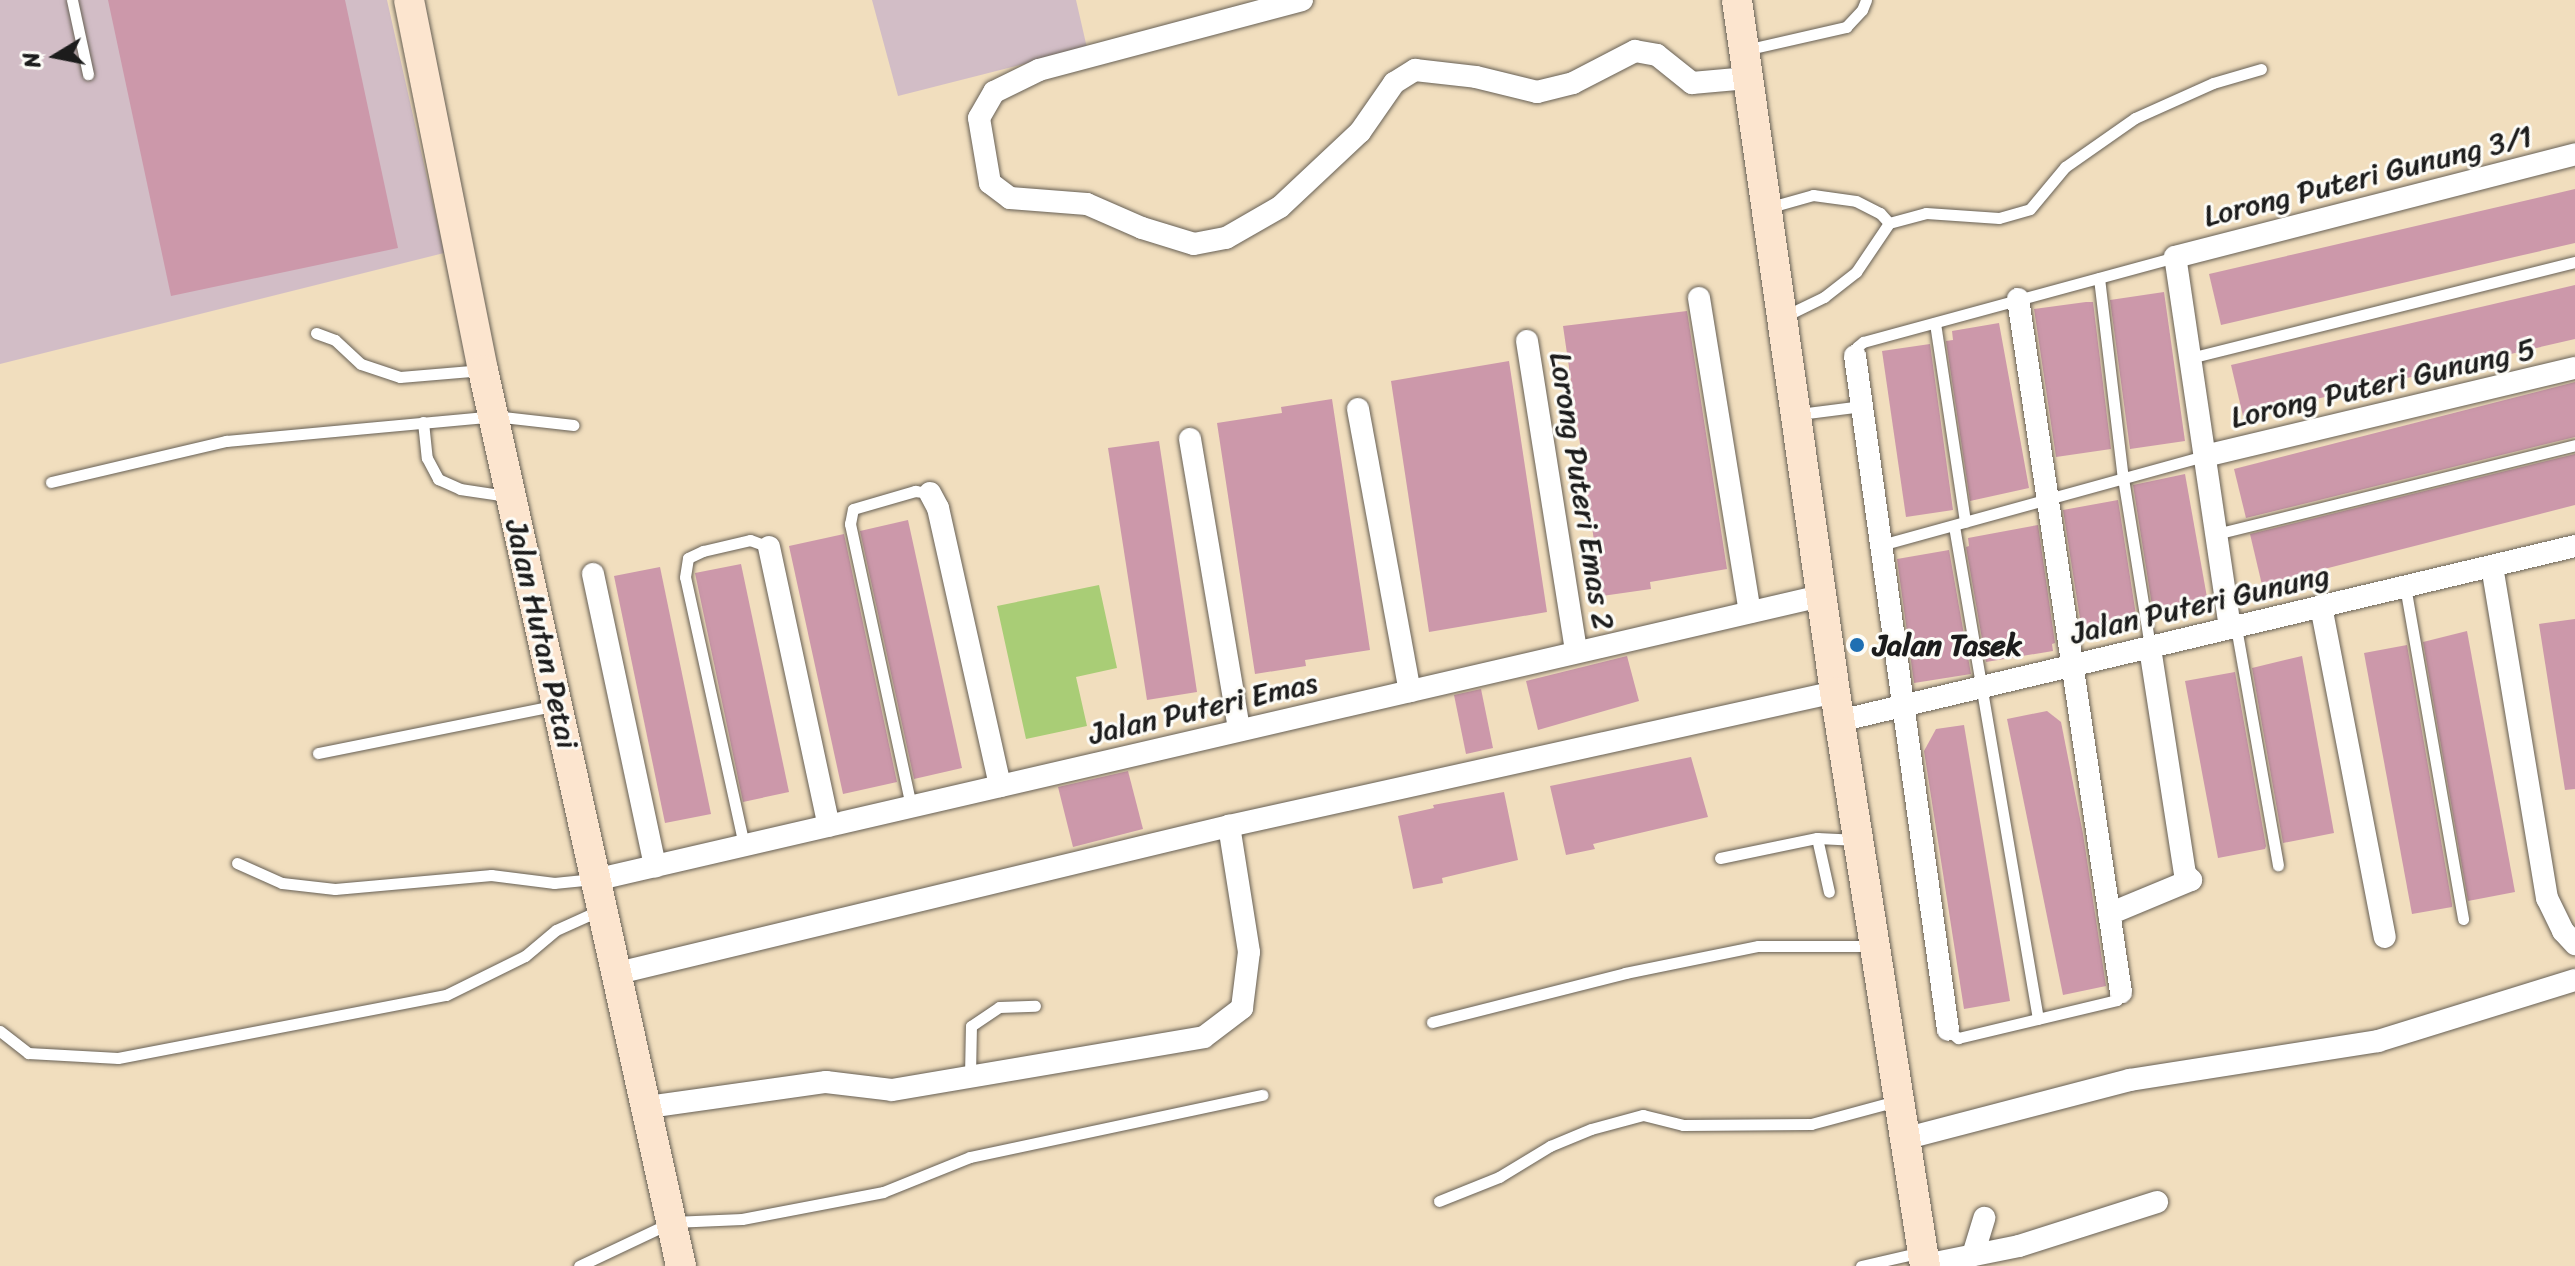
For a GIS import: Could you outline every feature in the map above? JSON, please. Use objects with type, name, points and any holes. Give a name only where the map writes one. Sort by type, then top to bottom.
[{"type":"street","name":"Jalan Hutan Petai","points":[[409,0],[483,370],[602,893],[681,1266]]},
{"type":"street","points":[[1302,0],[1039,70],[994,92],[979,118],[990,183],[1010,198],[1087,204],[1142,228],[1194,244],[1226,238],[1280,207],[1360,132],[1394,83],[1415,70],[1476,77],[1537,92],[1573,83],[1635,51],[1657,55],[1692,83],[1746,64]]},
{"type":"street","points":[[1737,0],[1837,706],[1924,1261],[1973,1255],[2090,1226],[2157,1202]]},
{"type":"street","name":"Lorong Puteri Gunung 3/1","points":[[2175,257],[2575,154]]},
{"type":"street","points":[[2175,257],[2233,627]]},
{"type":"street","points":[[1699,298],[1750,612]]},
{"type":"street","points":[[2018,299],[2121,992]]},
{"type":"street","name":"Lorong Puteri Emas 2","points":[[1527,341],[1576,650]]},
{"type":"street","points":[[1855,356],[1948,1030]]},
{"type":"street","name":"Lorong Puteri Gunung 5","points":[[2205,456],[2575,368]]},
{"type":"street","points":[[1358,409],[1410,691]]},
{"type":"street","points":[[1190,439],[1239,730]]},
{"type":"street","points":[[930,493],[938,508],[1000,786]]},
{"type":"street","name":"Jalan Puteri Gunung","points":[[618,973],[1229,826],[1837,706],[1903,706],[2575,546]]},
{"type":"street","points":[[769,547],[829,826]]},
{"type":"street","points":[[2492,566],[2547,898],[2563,931],[2575,944]]},
{"type":"street","points":[[593,574],[655,866]]},
{"type":"street","name":"Jalan Puteri Emas","points":[[602,893],[655,866],[1576,650],[1821,596]]},
{"type":"street","points":[[2321,606],[2385,937]]},
{"type":"street","points":[[2109,914],[2191,880],[2185,874],[2150,647]]},
{"type":"street","points":[[648,1107],[826,1082],[892,1090],[1204,1037],[1242,1008],[1249,952],[1229,826]]},
{"type":"street","points":[[1907,1138],[2130,1080],[2378,1041],[2575,980]]},
{"type":"street","points":[[1973,1255],[1984,1218]]},
{"type":"lane","points":[[72,0],[88,74]]},
{"type":"lane","points":[[1746,64],[1846,27],[1862,10],[1866,0]]},
{"type":"lane","points":[[1782,318],[1824,297],[1856,272],[1889,223],[1926,213],[1999,218],[2030,209],[2065,167],[2135,118],[2213,83],[2261,69]]},
{"type":"lane","points":[[1766,208],[1813,195],[1856,201],[1880,213],[1889,223]]},
{"type":"lane","points":[[1855,356],[1857,347],[1863,342],[2175,257]]},
{"type":"lane","points":[[2190,358],[2575,262]]},
{"type":"lane","points":[[2099,278],[2123,478],[2150,647]]},
{"type":"lane","points":[[1935,323],[1980,688],[2038,1019]]},
{"type":"lane","points":[[316,333],[335,340],[361,364],[400,377],[483,370]]},
{"type":"lane","points":[[1796,414],[1862,406]]},
{"type":"lane","points":[[51,482],[226,441],[494,416],[573,425]]},
{"type":"lane","points":[[423,422],[427,458],[438,479],[460,489],[511,497]]},
{"type":"lane","points":[[2216,534],[2575,445]]},
{"type":"lane","points":[[1881,545],[2205,456]]},
{"type":"lane","points":[[911,806],[850,524],[853,509],[915,491],[930,493]]},
{"type":"lane","points":[[744,845],[685,577],[688,558],[703,551],[750,540],[769,547]]},
{"type":"lane","points":[[2405,586],[2463,919]]},
{"type":"lane","points":[[2233,627],[2278,865]]},
{"type":"lane","points":[[318,753],[559,705]]},
{"type":"lane","points":[[1720,858],[1817,838],[1858,840]]},
{"type":"lane","points":[[1817,838],[1829,892]]},
{"type":"lane","points":[[237,863],[282,883],[335,889],[491,875],[602,893]]},
{"type":"lane","points":[[0,1031],[28,1053],[118,1058],[446,995],[525,956],[602,893]]},
{"type":"lane","points":[[1432,1022],[1625,973],[1758,946],[1875,946]]},
{"type":"lane","points":[[1948,1030],[1958,1038],[2117,1000],[2121,992]]},
{"type":"lane","points":[[970,1076],[971,1026],[999,1007],[1035,1006]]},
{"type":"lane","points":[[579,1266],[672,1222],[742,1219],[883,1192],[970,1157],[1262,1095]]},
{"type":"lane","points":[[1439,1201],[1499,1177],[1550,1146],[1591,1129],[1643,1115],[1683,1125],[1811,1124],[1900,1100]]},
{"type":"lane","points":[[1861,1266],[1924,1261]]},
{"type":"shaded area","points":[[0,0],[387,0],[444,253],[0,364]]},
{"type":"shaded area","points":[[872,0],[1076,0],[1087,48],[898,96]]},
{"type":"green space","points":[[1099,585],[1117,668],[1076,677],[1087,726],[1026,739],[997,606]]},
{"type":"building","points":[[108,0],[345,0],[398,248],[171,296]]},
{"type":"building","points":[[2575,189],[2575,243],[2221,325],[2209,274]]},
{"type":"building","points":[[2575,285],[2575,339],[2243,416],[2231,365]]},
{"type":"building","points":[[2164,292],[2185,441],[2130,449],[2110,300]]},
{"type":"building","points":[[2093,302],[2111,449],[2056,457],[2034,309]]},
{"type":"building","points":[[1687,311],[1727,569],[1650,582],[1651,589],[1602,596],[1563,326]]},
{"type":"building","points":[[1999,323],[2029,488],[1970,501],[1946,341],[1953,340],[1952,331]]},
{"type":"building","points":[[1930,344],[1953,510],[1906,517],[1882,351]]},
{"type":"building","points":[[1509,361],[1547,612],[1429,632],[1391,381]]},
{"type":"building","points":[[2575,382],[2575,437],[2246,518],[2234,469]]},
{"type":"building","points":[[1332,399],[1370,650],[1305,660],[1306,666],[1255,674],[1217,423],[1282,413],[1281,407]]},
{"type":"building","points":[[1159,441],[1197,692],[1147,700],[1108,448]]},
{"type":"building","points":[[2575,454],[2575,505],[2262,585],[2250,534]]},
{"type":"building","points":[[2185,474],[2208,603],[2153,612],[2133,485]]},
{"type":"building","points":[[2118,500],[2136,615],[2130,616],[2132,629],[2083,638],[2063,510]]},
{"type":"building","points":[[908,520],[962,768],[914,779],[860,531]]},
{"type":"building","points":[[2038,525],[2055,643],[2052,644],[2053,651],[1986,662],[1966,547],[1969,546],[1968,538]]},
{"type":"building","points":[[844,534],[897,782],[843,794],[789,546]]},
{"type":"building","points":[[1949,550],[1971,674],[1914,683],[1897,559]]},
{"type":"building","points":[[741,564],[789,792],[743,802],[695,573]]},
{"type":"building","points":[[660,567],[711,814],[665,823],[614,576]]},
{"type":"building","points":[[2575,619],[2575,789],[2565,790],[2539,624]]},
{"type":"building","points":[[2467,631],[2515,892],[2468,901],[2423,642]]},
{"type":"building","points":[[2407,645],[2452,904],[2452,907],[2412,914],[2364,653]]},
{"type":"building","points":[[1627,656],[1639,701],[1538,730],[1526,681]]},
{"type":"building","points":[[2302,656],[2334,833],[2283,843],[2252,668]]},
{"type":"building","points":[[2235,672],[2266,846],[2265,849],[2218,858],[2185,681]]},
{"type":"building","points":[[1481,689],[1493,748],[1466,754],[1454,695]]},
{"type":"building","points":[[2047,711],[2061,722],[2083,834],[2106,986],[2063,995],[2007,719]]},
{"type":"building","points":[[1964,725],[2010,1001],[1964,1009],[1924,751],[1936,729]]},
{"type":"building","points":[[1691,757],[1708,817],[1593,844],[1595,849],[1566,855],[1550,786]]},
{"type":"building","points":[[1128,771],[1143,829],[1073,847],[1058,787]]},
{"type":"building","points":[[1504,792],[1518,860],[1442,878],[1443,883],[1413,889],[1398,816],[1434,808],[1433,805]]},
{"type":"place","name":"Jalan Tasek","points":[[1857,645]]}]
